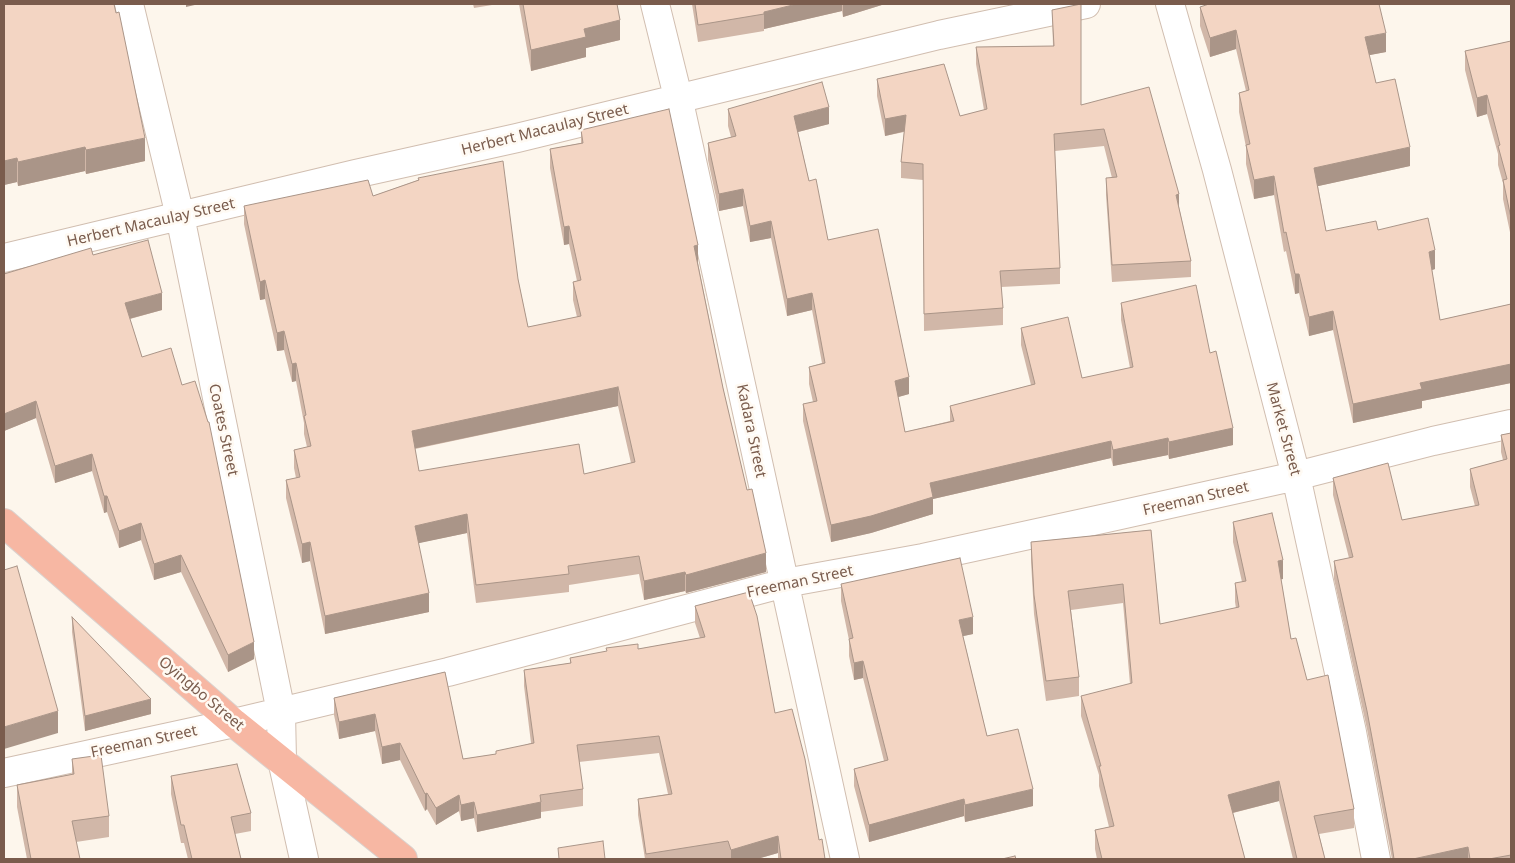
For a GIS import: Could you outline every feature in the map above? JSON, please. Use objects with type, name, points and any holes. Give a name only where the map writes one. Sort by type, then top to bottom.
[{"type":"highway","name":"Oyingbo Street","points":[[4,523],[234,723],[403,859]]},
{"type":"street","name":"Coates Street","points":[[130,4],[180,216],[281,712],[282,760],[304,859]]},
{"type":"street","name":"Kadara Street","points":[[655,4],[678,97],[845,859]]},
{"type":"street","name":"Herbert Macaulay Street","points":[[4,258],[517,138],[678,97],[939,35],[1086,4]]},
{"type":"street","name":"Market Street","points":[[1170,4],[1217,170],[1296,476],[1352,732],[1376,859]]},
{"type":"street","name":"Freeman Street","points":[[4,773],[234,723],[448,672],[785,583],[923,558],[1296,476],[1433,440],[1511,424]]},
{"type":"building","points":[[4,4],[114,4],[116,13],[119,12],[145,138],[86,150],[85,147],[18,162],[17,158],[4,161]]},
{"type":"building","points":[[523,4],[617,4],[620,20],[584,29],[586,37],[531,50]]},
{"type":"building","points":[[695,4],[797,4],[764,12],[764,14],[698,25]]},
{"type":"building","points":[[1081,4],[1081,105],[1149,87],[1179,194],[1176,195],[1191,261],[1112,265],[1106,178],[1117,177],[1104,129],[1054,134],[1060,268],[1000,271],[1003,308],[924,314],[923,164],[901,162],[906,115],[885,119],[877,79],[944,64],[960,116],[987,109],[976,47],[1054,46],[1052,10]]},
{"type":"building","points":[[1209,4],[1379,4],[1386,33],[1365,37],[1376,83],[1395,79],[1410,147],[1314,168],[1326,231],[1376,221],[1378,230],[1428,218],[1435,250],[1429,252],[1440,320],[1511,304],[1511,364],[1420,383],[1422,389],[1353,404],[1333,311],[1309,317],[1299,274],[1295,274],[1286,232],[1284,233],[1274,176],[1254,180],[1246,145],[1250,144],[1239,93],[1249,90],[1236,30],[1210,38],[1200,7]]},
{"type":"building","points":[[1511,41],[1511,218],[1503,180],[1507,179],[1487,95],[1477,98],[1465,51]]},
{"type":"building","points":[[822,82],[829,107],[794,116],[809,181],[816,179],[828,240],[878,229],[909,377],[895,381],[905,432],[954,421],[950,406],[1035,384],[1021,328],[1068,317],[1082,378],[1133,367],[1121,303],[1196,285],[1210,353],[1216,351],[1233,428],[1169,442],[1168,438],[1113,450],[1111,441],[930,483],[933,497],[871,516],[831,525],[803,404],[817,401],[809,367],[825,363],[812,293],[787,299],[771,221],[750,226],[743,189],[719,194],[708,143],[736,136],[728,109]]},
{"type":"building","points":[[669,109],[698,245],[694,246],[723,388],[747,490],[752,489],[766,553],[686,575],[685,572],[644,581],[639,556],[568,566],[569,574],[476,585],[467,514],[415,526],[429,593],[325,616],[310,542],[302,544],[286,480],[300,477],[294,450],[311,446],[304,416],[306,415],[296,363],[292,364],[284,331],[277,333],[265,280],[260,282],[244,206],[368,180],[373,196],[419,180],[418,178],[503,161],[518,279],[528,327],[581,316],[573,282],[581,280],[569,226],[564,227],[550,149],[583,143],[581,130]],"holes":[[[618,387],[635,462],[584,474],[579,444],[419,471],[412,431]]]},
{"type":"building","points":[[148,240],[162,293],[125,303],[142,357],[171,348],[182,385],[195,381],[209,422],[254,642],[228,655],[181,555],[154,564],[141,523],[119,531],[107,496],[104,496],[92,454],[55,466],[36,401],[4,414],[4,274],[91,248],[93,255]]},
{"type":"building","points":[[1511,433],[1511,855],[1489,859],[1470,859],[1468,847],[1413,859],[1394,859],[1367,711],[1334,561],[1353,557],[1333,478],[1388,463],[1402,520],[1479,505],[1470,469],[1507,459],[1501,435]]},
{"type":"building","points":[[1272,513],[1283,560],[1278,561],[1291,639],[1296,638],[1307,680],[1328,675],[1354,809],[1314,816],[1325,859],[1297,859],[1279,781],[1228,795],[1245,859],[1102,859],[1095,830],[1114,826],[1099,766],[1101,766],[1081,696],[1132,683],[1123,584],[1068,591],[1079,677],[1046,681],[1034,595],[1031,542],[1151,530],[1160,624],[1239,607],[1235,583],[1246,581],[1233,522]]},
{"type":"building","points":[[960,558],[973,617],[959,620],[987,736],[1018,729],[1033,789],[965,805],[964,799],[869,825],[854,769],[888,760],[863,661],[854,663],[849,639],[853,638],[841,584]]},
{"type":"building","points":[[17,566],[58,711],[4,727],[4,570]]},
{"type":"building","points":[[749,592],[757,616],[775,713],[792,709],[805,759],[819,840],[822,839],[825,859],[781,859],[778,836],[731,850],[728,841],[646,854],[638,799],[672,794],[659,736],[577,745],[583,789],[540,795],[541,802],[477,815],[474,802],[461,805],[459,795],[436,808],[427,793],[425,794],[400,743],[382,747],[375,714],[339,722],[334,698],[445,672],[463,759],[496,754],[496,751],[534,743],[524,670],[571,663],[570,658],[607,651],[606,648],[638,644],[638,649],[705,637],[695,606]]},
{"type":"building","points":[[72,617],[151,699],[85,716]]},
{"type":"building","points":[[101,755],[109,816],[72,821],[80,859],[31,859],[17,785],[74,774],[72,759]]},
{"type":"building","points":[[237,764],[251,813],[231,817],[241,859],[192,859],[184,825],[181,825],[171,776]]},
{"type":"building","points":[[603,841],[605,859],[559,859],[558,848]]},
{"type":"building","points":[[1015,856],[1016,859],[1002,859]]}]
